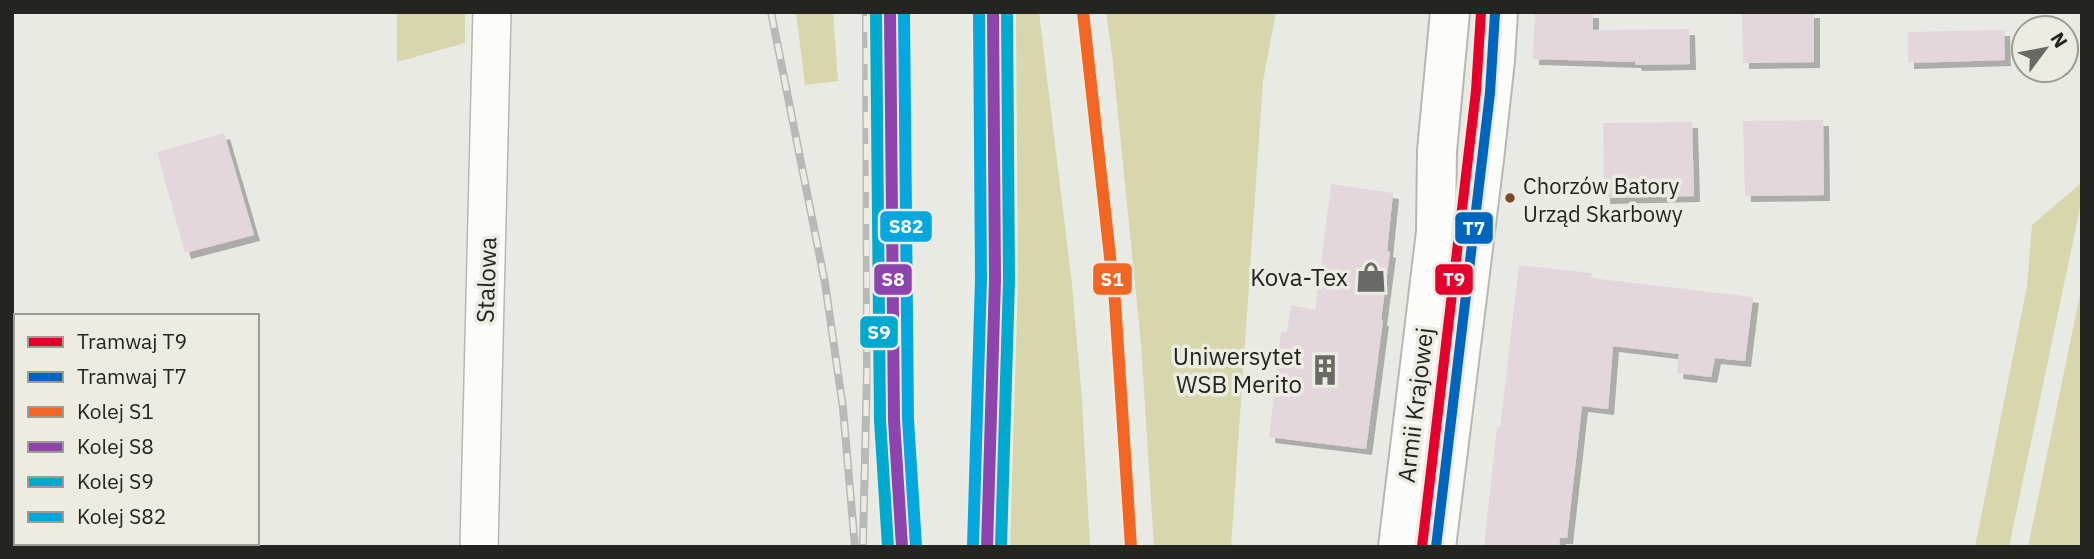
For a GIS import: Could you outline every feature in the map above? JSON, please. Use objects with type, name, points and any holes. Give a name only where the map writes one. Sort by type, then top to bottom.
[{"type":"street","name":"Stalowa","points":[[480,547],[492,12]]},
{"type":"street","points":[[1449,25],[1497,25]]},
{"type":"street","name":"Armii Krajowej","points":[[1398,547],[1436,232],[1437,151],[1449,25]]},
{"type":"street","name":"Armii Krajowej","points":[[1436,547],[1492,95],[1497,25]]},
{"type":"street","points":[[1443,100],[1492,95]]},
{"type":"shaded area","points":[[397,12],[465,12],[465,43],[397,62]]},
{"type":"shaded area","points":[[796,12],[833,12],[838,81],[805,85]]},
{"type":"shaded area","points":[[1007,12],[1039,12],[1072,284],[1090,547],[1009,547],[1015,285]]},
{"type":"shaded area","points":[[1106,12],[1276,12],[1263,81],[1231,547],[1154,547],[1141,344]]},
{"type":"shaded area","points":[[2081,183],[2080,208],[2009,547],[1975,547],[2027,286],[2032,225]]},
{"type":"shaded area","points":[[2082,286],[2082,547],[2028,547],[2077,309]]},
{"type":"building","points":[[1535,12],[1593,12],[1593,30],[1689,29],[1690,64],[1636,65],[1635,62],[1533,59]]},
{"type":"building","points":[[1742,12],[1814,12],[1814,62],[1743,63]]},
{"type":"building","points":[[2004,30],[2005,60],[1908,63],[1908,32]]},
{"type":"building","points":[[1823,120],[1824,195],[1745,196],[1743,121]]},
{"type":"building","points":[[1692,122],[1694,196],[1604,198],[1603,123]]},
{"type":"building","points":[[224,133],[254,235],[185,253],[157,152]]},
{"type":"building","name":"Uniwersytet WSB Merito","points":[[1331,184],[1393,193],[1383,320],[1366,449],[1269,437],[1281,332],[1287,332],[1291,305],[1315,310]]},
{"type":"building","points":[[1519,265],[1592,273],[1591,278],[1753,297],[1745,361],[1715,358],[1711,377],[1677,373],[1679,354],[1613,346],[1608,409],[1582,406],[1567,538],[1560,538],[1559,547],[1484,547]]},
{"type":"railway","points":[[771,12],[825,283],[843,408],[855,547]]},
{"type":"railway","points":[[863,544],[867,370],[866,12]]},
{"type":"tram line","name":"T9","points":[[1422,547],[1476,91],[1481,12]]},
{"type":"tram line","name":"T7","points":[[1436,547],[1490,93],[1495,13]]},
{"type":"rail line","name":"S9","points":[[876,12],[880,420],[888,547]]},
{"type":"rail line","name":"S8","points":[[890,12],[894,420],[902,547]]},
{"type":"rail line","name":"S82","points":[[904,12],[908,419],[916,546]]},
{"type":"rail line","name":"S82","points":[[973,546],[981,279],[979,12]]},
{"type":"rail line","name":"S8","points":[[987,547],[995,280],[993,12]]},
{"type":"rail line","name":"S9","points":[[1001,547],[1009,280],[1007,12]]},
{"type":"rail line","name":"S1","points":[[1083,12],[1115,302],[1131,547]]},
{"type":"place","name":"Chorzów Batory Urząd Skarbowy","points":[[1510,198]]},
{"type":"place","name":"Kova-Tex","points":[[1371,277]]},
{"type":"place","name":"Uniwersytet WSB Merito","points":[[1325,370]]}]
